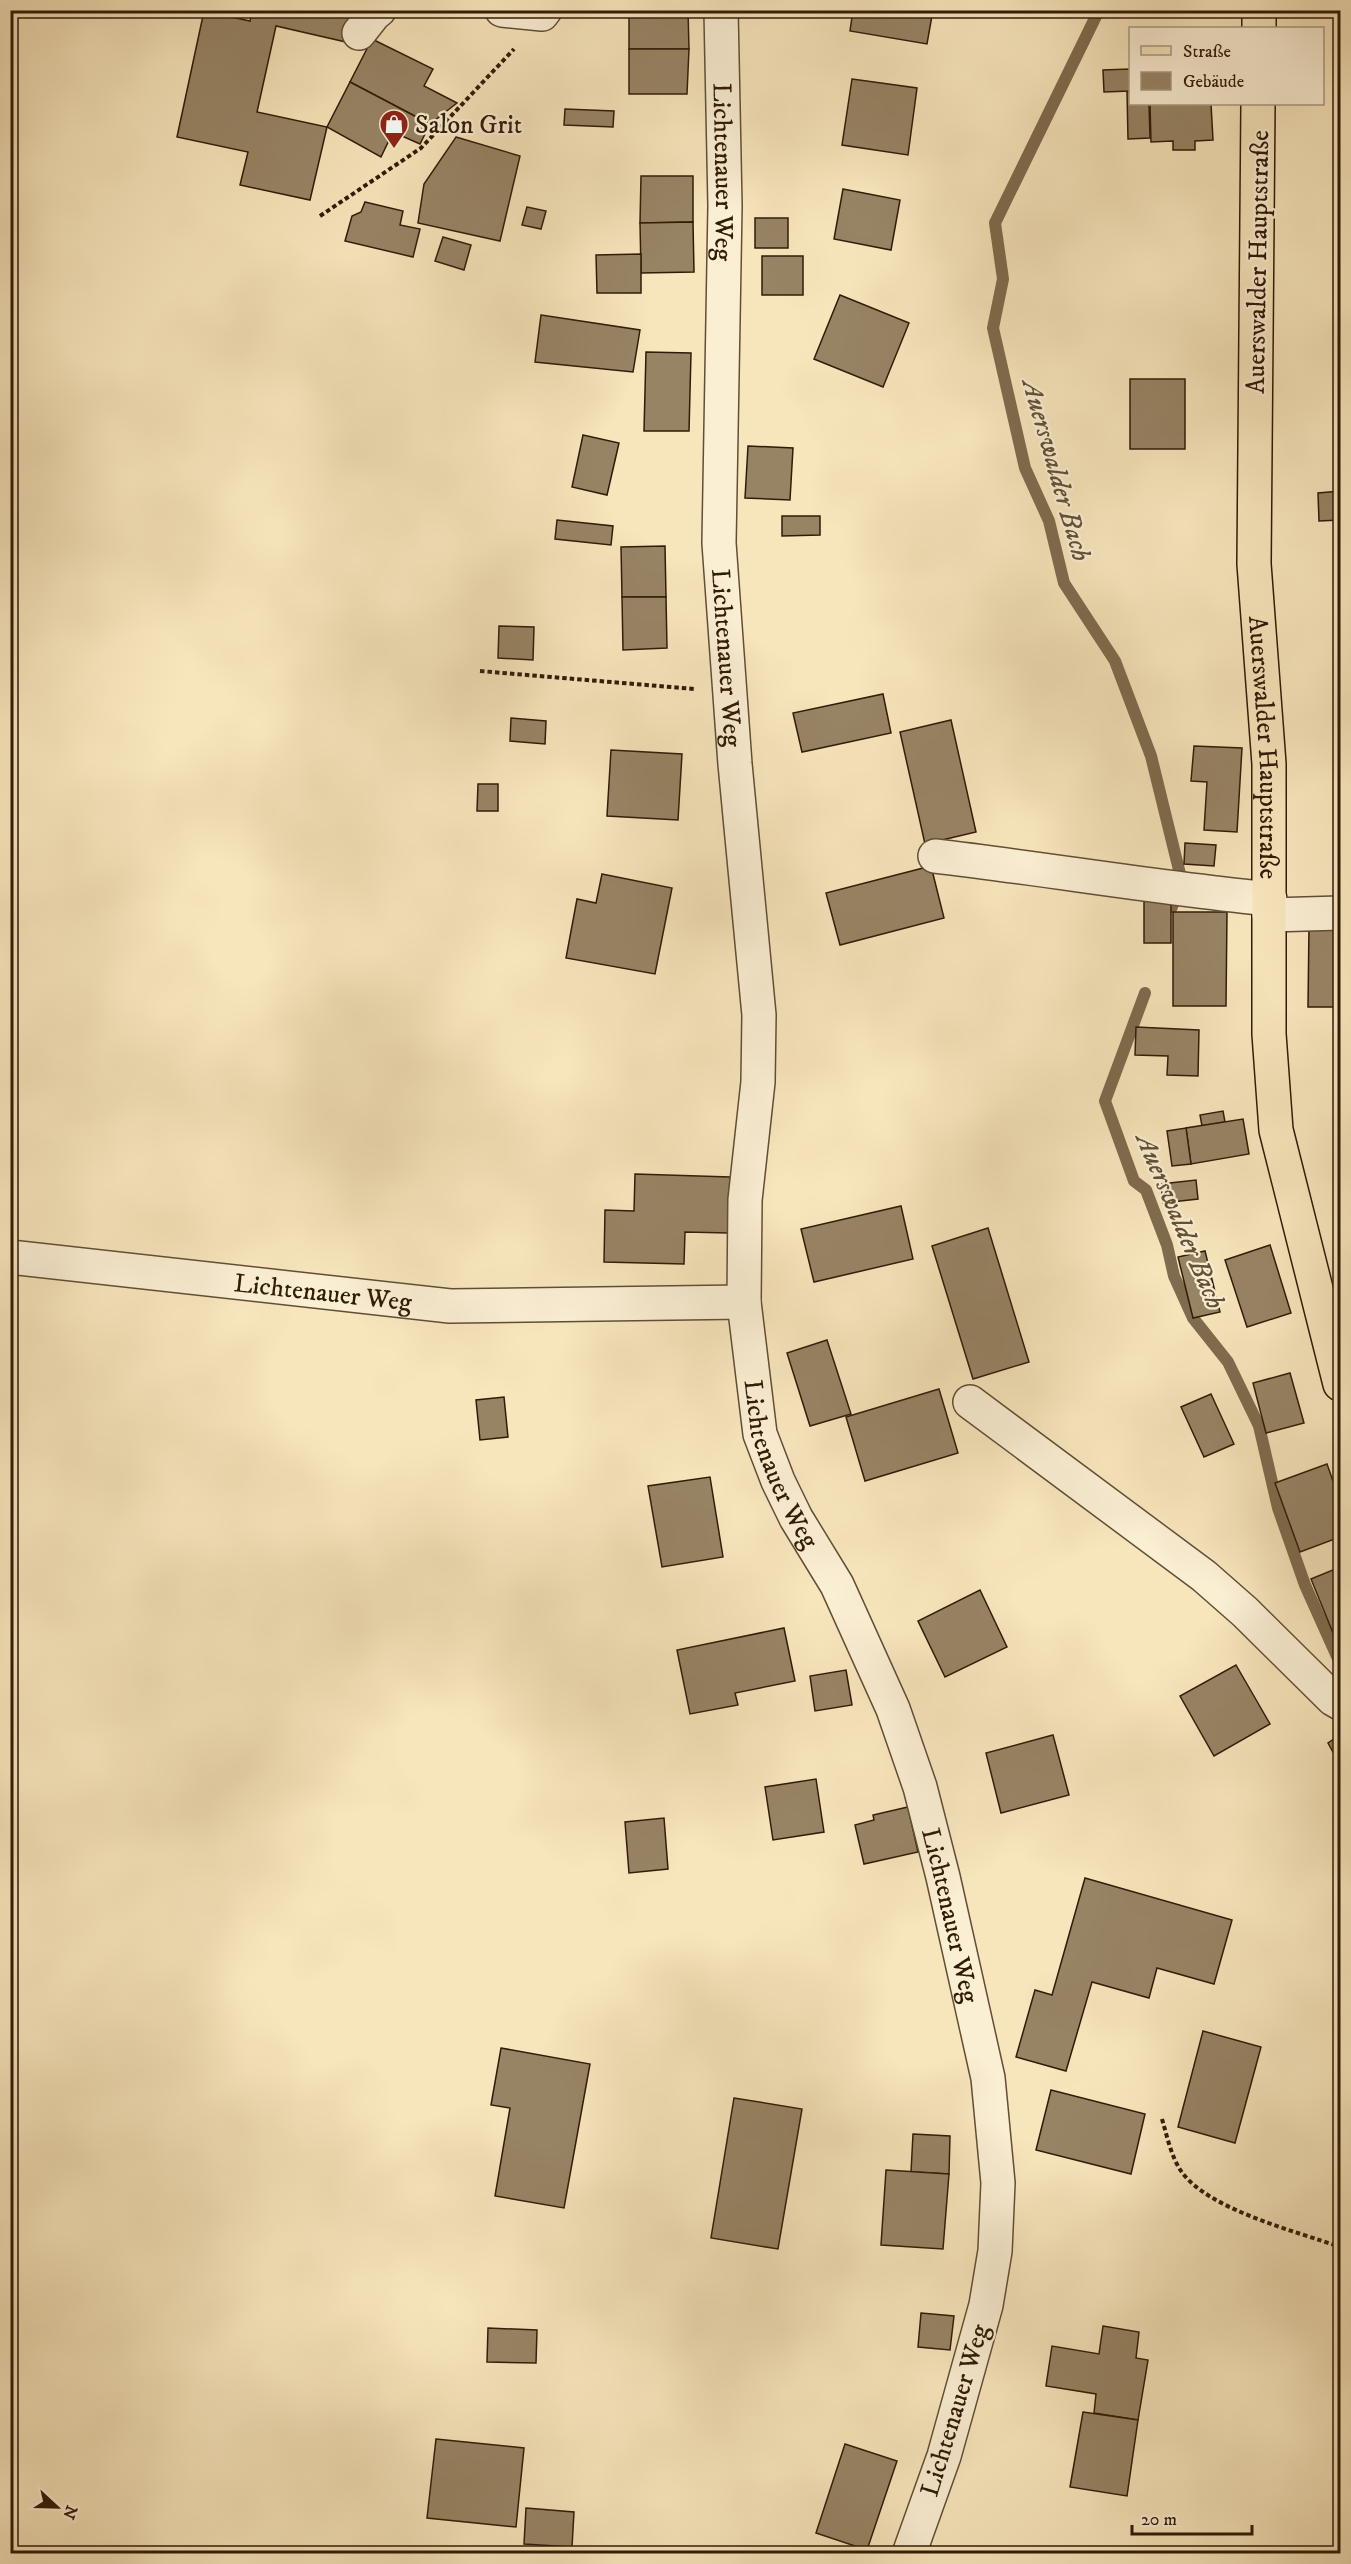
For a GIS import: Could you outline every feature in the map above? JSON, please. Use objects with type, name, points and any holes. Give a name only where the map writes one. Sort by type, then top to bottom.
[{"type":"main road","points":[[1259,10],[1259,27]]},
{"type":"main road","name":"Auerswalder Hauptstraße","points":[[1258,105],[1254,564],[1269,764],[1269,1034],[1276,1131],[1341,1384]]},
{"type":"street","points":[[502,10],[543,12]]},
{"type":"street","name":"Lichtenauer Weg","points":[[721,10],[725,206],[719,543],[735,764],[759,1015],[758,1082],[745,1200],[744,1302],[760,1434],[778,1481],[796,1518],[837,1585],[893,1709],[920,1787],[988,2078],[998,2183],[995,2251],[988,2294],[944,2456],[909,2553]]},
{"type":"street","points":[[935,856],[1130,880],[1269,907],[1341,913]]},
{"type":"street","name":"Lichtenauer Weg","points":[[10,1257],[450,1306],[744,1302]]},
{"type":"street","points":[[970,1402],[1204,1576],[1245,1612],[1333,1699],[1341,1703]]},
{"type":"path","points":[[320,216],[421,148],[509,55],[543,12]]},
{"type":"path","points":[[480,671],[730,693]]},
{"type":"path","points":[[1162,2119],[1181,2171],[1201,2191],[1230,2207],[1341,2247]]},
{"type":"building","points":[[252,10],[353,10],[346,42],[276,26],[257,112],[327,127],[310,200],[240,185],[248,152],[177,137],[204,11],[250,21]]},
{"type":"building","points":[[629,10],[688,10],[689,49],[629,49]]},
{"type":"building","points":[[853,10],[933,10],[927,44],[850,31]]},
{"type":"building","points":[[372,39],[433,69],[424,86],[457,103],[430,124],[350,82]]},
{"type":"building","points":[[629,49],[689,49],[687,94],[629,94]]},
{"type":"building","points":[[1129,69],[1129,91],[1104,92],[1103,70]]},
{"type":"building","points":[[852,79],[917,88],[908,155],[842,145]]},
{"type":"building","points":[[350,82],[430,124],[420,144],[393,132],[381,157],[327,127]]},
{"type":"building","points":[[1129,91],[1129,105],[1149,105],[1150,138],[1128,139],[1127,92]]},
{"type":"building","points":[[1150,105],[1211,105],[1213,140],[1195,141],[1195,150],[1173,150],[1173,141],[1151,142]]},
{"type":"building","points":[[565,109],[614,111],[613,127],[564,125]]},
{"type":"building","points":[[456,137],[520,156],[500,241],[418,223],[424,184]]},
{"type":"building","points":[[641,176],[693,176],[693,222],[640,223]]},
{"type":"building","points":[[843,189],[900,200],[891,250],[834,239]]},
{"type":"building","points":[[365,202],[403,211],[400,225],[420,229],[413,257],[345,241],[352,216],[361,212]]},
{"type":"building","points":[[527,207],[546,211],[541,229],[522,225]]},
{"type":"building","points":[[755,218],[788,218],[788,248],[755,248]]},
{"type":"building","points":[[693,222],[694,272],[641,273],[640,223]]},
{"type":"building","points":[[443,237],[471,245],[464,270],[435,261]]},
{"type":"building","points":[[641,254],[641,293],[597,293],[596,255]]},
{"type":"building","points":[[762,256],[803,256],[803,295],[762,295]]},
{"type":"building","points":[[840,295],[909,323],[883,387],[814,359]]},
{"type":"building","points":[[541,315],[640,330],[633,372],[535,362]]},
{"type":"building","points":[[646,352],[691,353],[689,431],[644,431]]},
{"type":"building","points":[[1130,379],[1185,379],[1185,449],[1130,449]]},
{"type":"building","points":[[583,435],[619,443],[607,495],[572,487]]},
{"type":"building","points":[[748,446],[793,448],[790,500],[745,498]]},
{"type":"building","points":[[1340,491],[1340,520],[1319,521],[1318,493]]},
{"type":"building","points":[[782,516],[820,516],[820,535],[782,536]]},
{"type":"building","points":[[557,520],[613,526],[611,545],[555,539]]},
{"type":"building","points":[[665,546],[666,597],[622,597],[621,547]]},
{"type":"building","points":[[622,597],[666,597],[667,648],[623,650]]},
{"type":"building","points":[[499,626],[534,627],[533,660],[498,658]]},
{"type":"building","points":[[883,694],[891,733],[802,752],[793,713]]},
{"type":"building","points":[[511,718],[546,721],[545,744],[510,741]]},
{"type":"building","points":[[951,720],[976,832],[925,844],[900,732]]},
{"type":"building","points":[[1194,746],[1242,748],[1237,832],[1204,830],[1207,782],[1191,781]]},
{"type":"building","points":[[611,750],[682,754],[678,820],[607,816]]},
{"type":"building","points":[[478,784],[498,784],[498,811],[477,811]]},
{"type":"building","points":[[1185,843],[1216,845],[1214,866],[1184,864]]},
{"type":"building","points":[[931,866],[944,918],[840,945],[826,893]]},
{"type":"building","points":[[602,874],[672,888],[655,974],[566,958],[577,899],[596,903]]},
{"type":"building","points":[[1144,899],[1171,900],[1171,943],[1144,943]]},
{"type":"building","points":[[1173,912],[1227,912],[1226,1006],[1173,1006]]},
{"type":"building","points":[[1309,926],[1340,926],[1340,1007],[1308,1007]]},
{"type":"building","points":[[1136,1027],[1199,1030],[1198,1076],[1167,1075],[1168,1056],[1135,1055]]},
{"type":"building","points":[[1223,1111],[1225,1122],[1202,1126],[1200,1115]]},
{"type":"building","points":[[1243,1119],[1249,1154],[1191,1164],[1186,1128]]},
{"type":"building","points":[[1186,1128],[1191,1164],[1172,1166],[1167,1131]]},
{"type":"building","points":[[635,1174],[730,1177],[728,1233],[685,1232],[684,1264],[604,1262],[605,1210],[634,1211]]},
{"type":"building","points":[[1196,1180],[1198,1199],[1163,1203],[1161,1184]]},
{"type":"building","points":[[901,1206],[913,1259],[814,1282],[801,1229]]},
{"type":"building","points":[[988,1228],[1029,1362],[973,1379],[932,1246]]},
{"type":"building","points":[[1270,1245],[1291,1313],[1247,1327],[1225,1260]]},
{"type":"building","points":[[1205,1251],[1220,1312],[1193,1318],[1178,1257]]},
{"type":"building","points":[[827,1340],[851,1414],[810,1426],[787,1353]]},
{"type":"building","points":[[1290,1373],[1304,1423],[1266,1433],[1253,1383]]},
{"type":"building","points":[[939,1389],[958,1453],[865,1481],[846,1417]]},
{"type":"building","points":[[1211,1394],[1234,1444],[1204,1457],[1181,1407]]},
{"type":"building","points":[[504,1397],[508,1437],[480,1440],[476,1400]]},
{"type":"building","points":[[1327,1464],[1340,1501],[1340,1537],[1300,1552],[1275,1483]]},
{"type":"building","points":[[710,1477],[723,1557],[662,1567],[648,1486]]},
{"type":"building","points":[[1340,1567],[1340,1650],[1311,1579]]},
{"type":"building","points":[[980,1590],[1007,1647],[945,1677],[918,1621]]},
{"type":"building","points":[[784,1628],[795,1681],[735,1693],[738,1705],[690,1714],[677,1650]]},
{"type":"building","points":[[1236,1665],[1270,1724],[1214,1756],[1180,1696]]},
{"type":"building","points":[[846,1670],[852,1705],[815,1711],[810,1676]]},
{"type":"building","points":[[1053,1735],[1069,1795],[1001,1813],[986,1753]]},
{"type":"building","points":[[1340,1735],[1340,1765],[1328,1743]]},
{"type":"building","points":[[816,1779],[824,1832],[773,1840],[765,1787]]},
{"type":"building","points":[[908,1807],[918,1852],[864,1864],[855,1825],[874,1820],[873,1815]]},
{"type":"building","points":[[664,1818],[668,1869],[629,1873],[625,1822]]},
{"type":"building","points":[[1085,1878],[1232,1920],[1214,1984],[1157,1968],[1149,1998],[1092,1982],[1066,2071],[1016,2057],[1035,1990],[1052,1995]]},
{"type":"building","points":[[1203,2031],[1261,2047],[1235,2143],[1178,2127]]},
{"type":"building","points":[[501,2048],[590,2064],[564,2208],[495,2196],[510,2108],[491,2105]]},
{"type":"building","points":[[1051,2090],[1145,2114],[1131,2174],[1036,2150]]},
{"type":"building","points":[[734,2098],[802,2109],[778,2249],[711,2238]]},
{"type":"building","points":[[913,2134],[950,2136],[949,2174],[911,2172]]},
{"type":"building","points":[[886,2170],[949,2174],[943,2249],[881,2245]]},
{"type":"building","points":[[921,2313],[954,2316],[950,2350],[918,2347]]},
{"type":"building","points":[[1103,2326],[1139,2332],[1136,2358],[1148,2360],[1138,2420],[1094,2413],[1096,2394],[1046,2386],[1052,2346],[1099,2354]]},
{"type":"building","points":[[488,2328],[537,2330],[536,2363],[487,2362]]},
{"type":"building","points":[[1083,2412],[1138,2420],[1127,2496],[1070,2487]]},
{"type":"building","points":[[436,2439],[524,2448],[516,2527],[427,2518]]},
{"type":"building","points":[[845,2444],[897,2461],[867,2550],[816,2533]]},
{"type":"building","points":[[526,2508],[574,2512],[572,2547],[524,2544]]},
{"type":"waterway","name":"Auerswalder Bach","points":[[1099,10],[995,223],[1003,279],[993,328],[1025,468],[1049,521],[1064,583],[1115,661],[1151,756],[1181,878],[1172,907]]},
{"type":"waterway","name":"Auerswalder Bach","points":[[1145,993],[1105,1101],[1134,1181],[1146,1190],[1167,1245],[1174,1276],[1193,1318],[1228,1362],[1259,1426],[1278,1508],[1305,1585],[1340,1663]]},
{"type":"place","name":"Salon Grit","points":[[394,150]]}]
